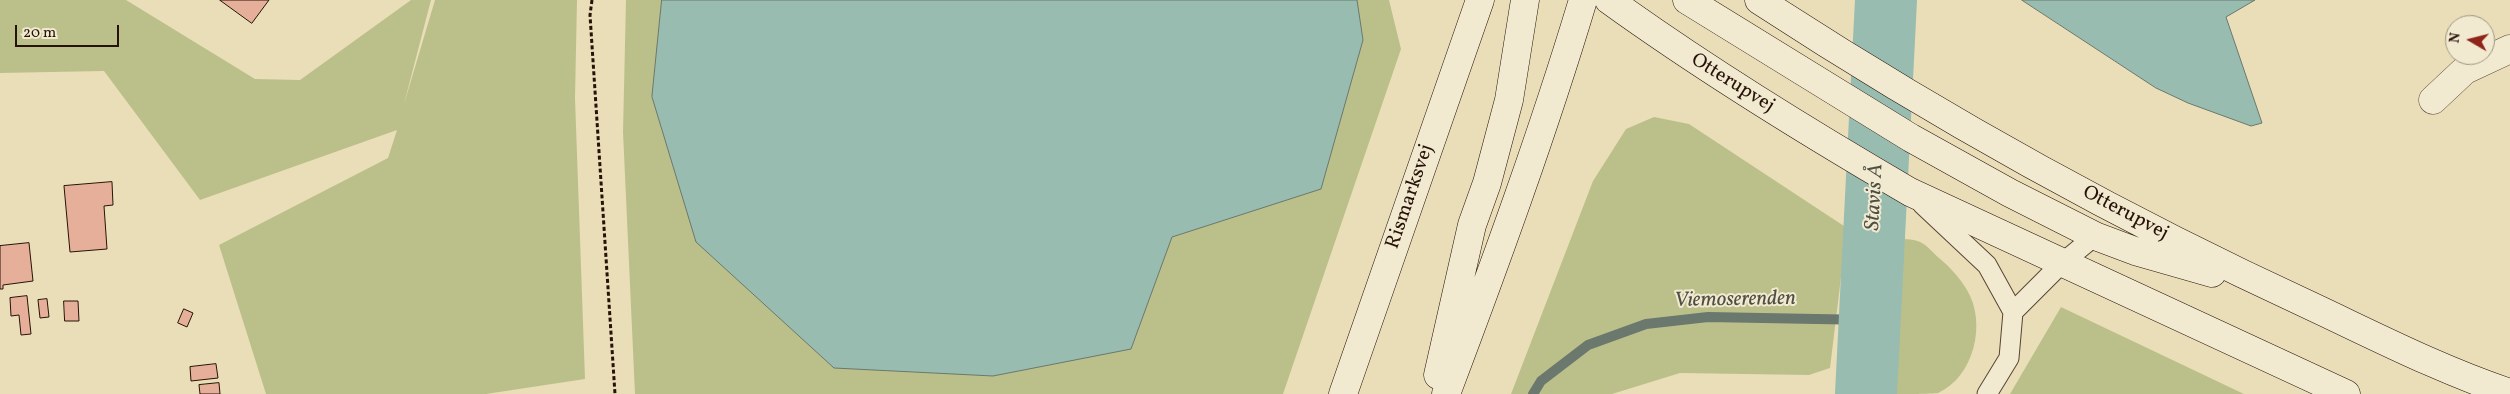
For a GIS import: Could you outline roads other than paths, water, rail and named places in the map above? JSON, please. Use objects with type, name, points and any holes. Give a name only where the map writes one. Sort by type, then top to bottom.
[{"type":"main road","name":"Rismarksvej","points":[[1343,394],[1480,0]]},
{"type":"main road","points":[[1434,394],[1472,225],[1487,183],[1509,100],[1525,0]]},
{"type":"main road","points":[[1446,394],[1505,239],[1560,78],[1583,0]]},
{"type":"main road","points":[[1687,0],[1911,138],[2010,193],[2095,236],[2134,251],[2283,293]]},
{"type":"main road","name":"Otterupvej","points":[[1759,0],[1845,57],[1912,97],[2132,220],[2283,293],[2467,378],[2510,394]]},
{"type":"main road","name":"Otterupvej","points":[[1616,4],[1682,53],[1841,152],[1910,192],[2061,264],[2346,394]]},
{"type":"main road","points":[[2433,100],[2465,70],[2510,49]]},
{"type":"lane","points":[[1910,192],[1987,265],[2013,312],[2009,358],[1987,394]]},
{"type":"lane","points":[[2013,312],[2061,264],[2095,236]]},
{"type":"water","points":[[662,0],[1357,0],[1363,40],[1321,189],[1172,237],[1131,349],[993,376],[834,368],[696,242],[652,97]]},
{"type":"water","points":[[2022,0],[2255,0],[2226,17],[2262,123],[2251,126],[2188,103],[2156,88]]},
{"type":"waterway","name":"Stavis Å","points":[[1866,394],[1886,0]]},
{"type":"waterway","name":"Viemoserenden","points":[[1533,394],[1541,381],[1588,345],[1646,324],[1708,317],[1871,320]]}]
